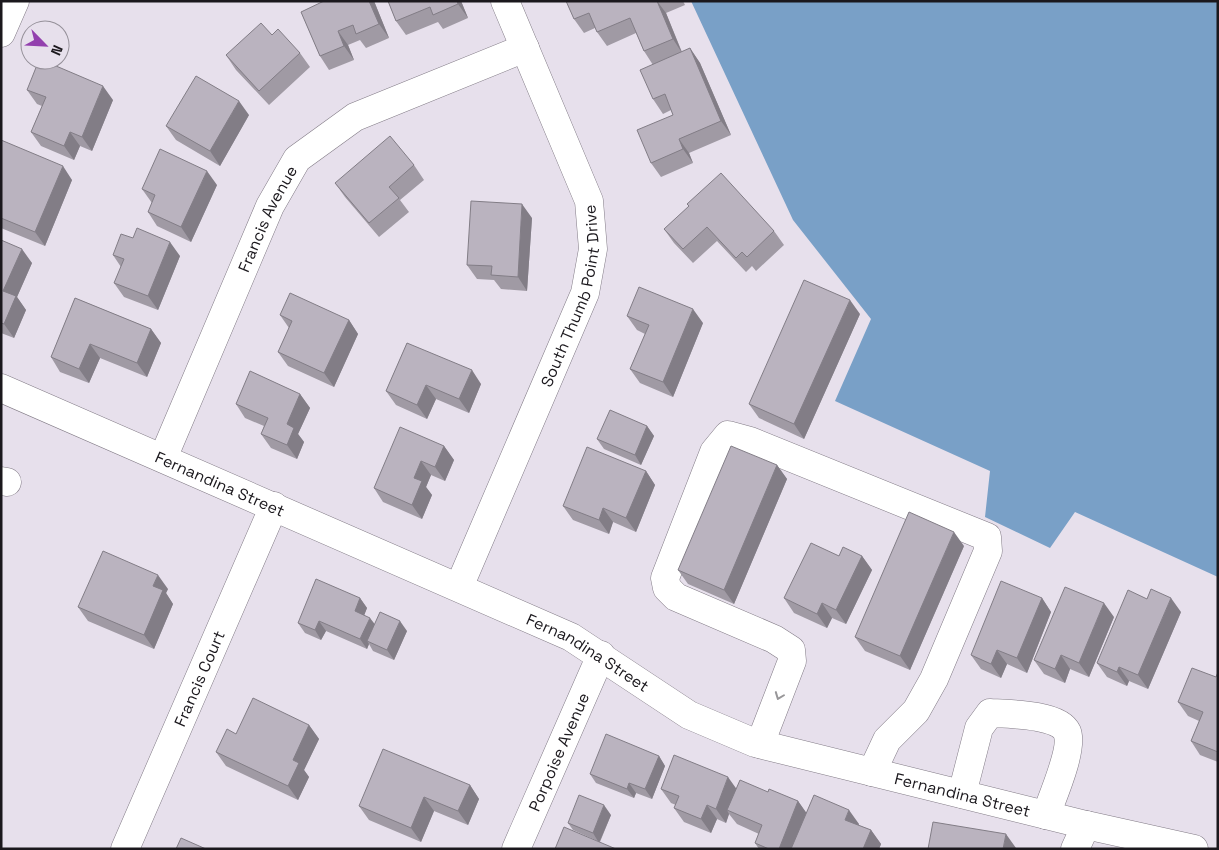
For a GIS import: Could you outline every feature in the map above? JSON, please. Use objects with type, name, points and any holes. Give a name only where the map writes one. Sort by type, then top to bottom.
[{"type":"street","points":[[1,34],[15,1]]},
{"type":"street","name":"South Thumb Point Drive","points":[[459,587],[585,294],[593,249],[589,201],[506,1]]},
{"type":"street","name":"Francis Avenue","points":[[162,458],[270,206],[297,159],[355,117],[525,48]]},
{"type":"street","name":"Fernandina Street","points":[[1,388],[459,587],[571,638],[601,655],[689,714],[723,731],[760,744],[1046,815],[1080,837],[1194,849]]},
{"type":"street","points":[[760,744],[792,661],[790,650],[774,639],[676,597],[667,588],[665,578],[714,452],[728,435],[750,441],[987,538],[988,551],[934,678],[916,711],[887,740],[872,772]]},
{"type":"street","name":"Francis Court","points":[[125,849],[274,506]]},
{"type":"street","name":"Porpoise Avenue","points":[[516,849],[601,655]]},
{"type":"street","points":[[962,794],[979,728],[990,713],[1014,714],[1056,721],[1067,732],[1069,746],[1046,815]]},
{"type":"water","points":[[691,1],[1218,1],[1218,577],[1075,512],[1050,548],[985,517],[990,471],[835,401],[871,319],[793,220]]},
{"type":"building","points":[[324,1],[369,1],[379,24],[356,34],[353,25],[338,31],[344,46],[320,56],[301,12]]},
{"type":"building","points":[[388,1],[457,1],[458,4],[433,15],[430,7],[396,21]]},
{"type":"building","points":[[566,1],[657,1],[673,39],[644,51],[630,18],[597,32],[589,13],[574,19]]},
{"type":"building","points":[[261,23],[272,35],[278,29],[300,53],[259,91],[226,55]]},
{"type":"building","points":[[690,48],[721,121],[679,139],[683,149],[651,163],[637,130],[673,115],[665,94],[653,99],[640,70]]},
{"type":"building","points":[[35,70],[65,70],[103,86],[82,137],[70,132],[64,146],[31,132],[46,97],[27,90]]},
{"type":"building","points":[[196,76],[239,101],[210,151],[166,126]]},
{"type":"building","points":[[390,136],[414,165],[389,187],[399,198],[369,223],[335,183]]},
{"type":"building","points":[[1,140],[63,166],[35,232],[1,218]]},
{"type":"building","points":[[160,149],[207,171],[181,227],[148,212],[155,195],[142,189]]},
{"type":"building","points":[[721,173],[774,231],[747,257],[742,252],[736,258],[707,227],[683,249],[664,229],[689,206],[687,204]]},
{"type":"building","points":[[471,201],[522,204],[518,277],[491,275],[492,266],[467,265]]},
{"type":"building","points":[[137,228],[170,242],[148,296],[114,283],[124,259],[113,255],[121,234],[133,238]]},
{"type":"building","points":[[1,240],[22,249],[3,291],[16,296],[4,324],[1,323]]},
{"type":"building","points":[[804,280],[850,300],[794,424],[749,404]]},
{"type":"building","points":[[639,287],[693,309],[663,382],[630,369],[649,325],[627,316]]},
{"type":"building","points":[[290,293],[349,320],[324,373],[278,352],[292,321],[280,315]]},
{"type":"building","points":[[75,298],[151,329],[137,363],[90,344],[79,369],[51,357]]},
{"type":"building","points":[[407,343],[472,370],[459,399],[426,385],[417,405],[386,391]]},
{"type":"building","points":[[250,371],[300,394],[287,424],[294,428],[287,445],[261,434],[268,418],[236,404]]},
{"type":"building","points":[[610,410],[647,426],[635,455],[597,439]]},
{"type":"building","points":[[400,427],[444,446],[435,467],[421,461],[414,478],[422,481],[412,505],[374,488]]},
{"type":"building","points":[[731,446],[777,465],[724,590],[678,570]]},
{"type":"building","points":[[587,447],[646,471],[626,518],[603,508],[599,520],[563,506]]},
{"type":"building","points":[[909,512],[954,532],[900,656],[855,637]]},
{"type":"building","points":[[811,543],[839,556],[843,547],[862,556],[836,610],[822,603],[817,614],[784,598]]},
{"type":"building","points":[[103,551],[158,575],[153,586],[163,590],[144,635],[78,607]]},
{"type":"building","points":[[316,579],[360,598],[355,611],[370,618],[360,639],[319,621],[315,630],[298,623]]},
{"type":"building","points":[[1001,581],[1042,598],[1017,658],[997,650],[991,664],[971,655]]},
{"type":"building","points":[[1065,587],[1104,603],[1079,663],[1061,655],[1055,669],[1034,660]]},
{"type":"building","points":[[1151,589],[1171,598],[1138,675],[1119,667],[1117,672],[1097,663],[1128,590],[1147,599]]},
{"type":"building","points":[[380,612],[400,621],[387,650],[367,641]]},
{"type":"building","points":[[1192,668],[1216,677],[1218,672],[1218,752],[1191,741],[1203,712],[1178,702]]},
{"type":"building","points":[[253,698],[309,725],[293,760],[299,763],[288,786],[216,752],[227,729],[236,734]]},
{"type":"building","points":[[606,734],[659,756],[645,789],[629,783],[627,789],[590,774]]},
{"type":"building","points":[[383,749],[470,785],[458,811],[424,797],[411,828],[359,806]]},
{"type":"building","points":[[674,755],[728,777],[716,809],[707,805],[701,819],[674,808],[679,796],[661,789]]},
{"type":"building","points":[[740,780],[768,792],[769,789],[798,801],[779,849],[769,849],[755,843],[762,825],[727,810]]},
{"type":"building","points":[[579,795],[604,805],[593,833],[568,823]]},
{"type":"building","points":[[814,795],[849,810],[845,820],[871,830],[863,849],[791,849]]},
{"type":"building","points":[[933,822],[1006,834],[1003,849],[928,849]]},
{"type":"building","points":[[564,827],[616,849],[555,849]]},
{"type":"building","points":[[181,838],[206,849],[176,849]]}]
